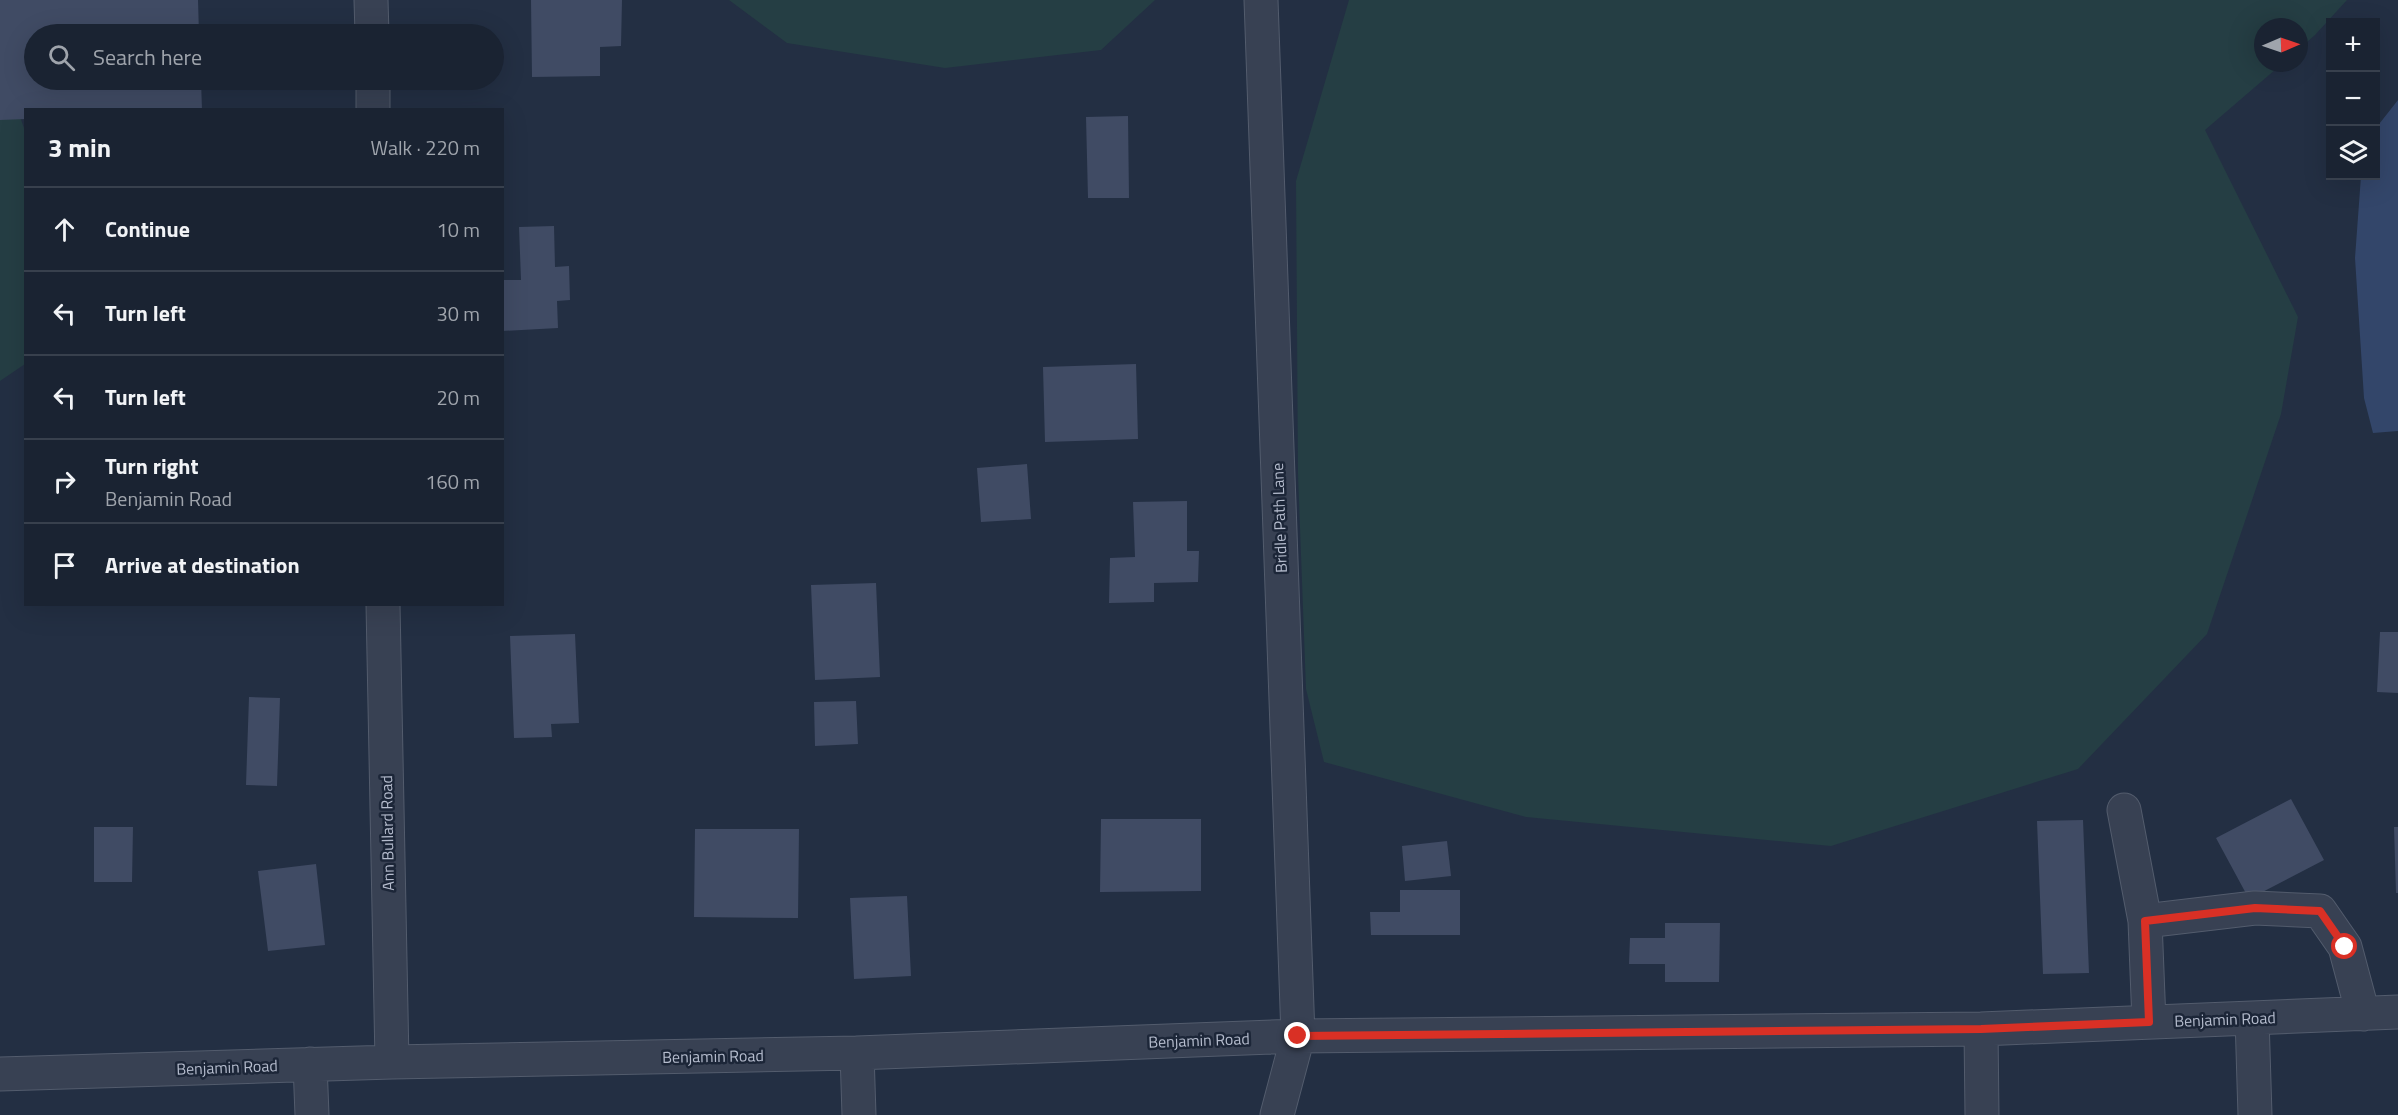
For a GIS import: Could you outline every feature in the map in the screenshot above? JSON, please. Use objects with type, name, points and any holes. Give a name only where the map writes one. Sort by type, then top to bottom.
[{"type":"street","points":[[371,0],[372,24]]},
{"type":"street","name":"Bridle Path Lane","points":[[1261,0],[1298,1036],[1277,1115]]},
{"type":"street","points":[[373,90],[374,108]]},
{"type":"street","name":"Ann Bullard Road","points":[[383,606],[392,1062]]},
{"type":"street","points":[[2124,810],[2145,921],[2149,1022]]},
{"type":"street","points":[[2145,921],[2255,908],[2320,911],[2345,947],[2363,1014]]},
{"type":"street","name":"Benjamin Road","points":[[0,1074],[310,1064],[857,1053],[1298,1036],[1981,1029],[2398,1012]]},
{"type":"street","points":[[2252,1018],[2255,1115]]},
{"type":"street","points":[[1981,1029],[1983,1115]]},
{"type":"street","points":[[857,1053],[859,1115]]},
{"type":"street","points":[[310,1064],[312,1115]]},
{"type":"green space","points":[[729,0],[1155,0],[1101,50],[945,68],[787,43]]},
{"type":"green space","points":[[1349,0],[2347,0],[2331,18],[2326,18],[2326,23],[2308,41],[2308,18],[2254,18],[2254,72],[2273,72],[2205,130],[2298,317],[2281,414],[2207,634],[2078,769],[1831,846],[1526,817],[1324,762],[1306,689],[1298,474],[1296,181]]},
{"type":"green space","points":[[0,92],[15,102],[24,128],[24,365],[0,381]]},
{"type":"water","points":[[2398,100],[2398,431],[2373,433],[2364,398],[2355,258],[2361,180],[2380,180],[2380,123]]},
{"type":"building","points":[[0,0],[198,0],[199,24],[24,24],[24,90],[201,90],[202,108],[24,108],[24,119],[0,120]]},
{"type":"building","points":[[531,0],[622,0],[621,46],[600,47],[600,76],[532,77]]},
{"type":"building","points":[[1128,116],[1129,198],[1088,198],[1086,117]]},
{"type":"building","points":[[554,226],[555,267],[569,266],[570,300],[557,301],[558,328],[504,331],[504,280],[521,280],[519,227]]},
{"type":"building","points":[[1136,364],[1138,439],[1045,442],[1043,367]]},
{"type":"building","points":[[1027,464],[1031,519],[981,522],[977,468]]},
{"type":"building","points":[[1187,501],[1187,551],[1199,551],[1198,582],[1154,583],[1154,602],[1109,603],[1110,558],[1135,557],[1133,502]]},
{"type":"building","points":[[876,583],[880,677],[815,680],[811,585]]},
{"type":"building","points":[[2380,632],[2398,632],[2398,693],[2377,692]]},
{"type":"building","points":[[575,634],[579,723],[551,724],[552,737],[514,738],[510,636]]},
{"type":"building","points":[[249,697],[280,698],[277,786],[246,785]]},
{"type":"building","points":[[856,701],[858,744],[815,746],[814,702]]},
{"type":"building","points":[[2291,799],[2324,860],[2249,899],[2216,838]]},
{"type":"building","points":[[1101,819],[1201,819],[1201,891],[1100,892]]},
{"type":"building","points":[[2083,820],[2089,973],[2043,974],[2037,821]]},
{"type":"building","points":[[94,827],[133,827],[132,882],[94,882]]},
{"type":"building","points":[[2394,827],[2398,827],[2398,893],[2396,893]]},
{"type":"building","points":[[695,829],[799,829],[798,918],[694,917]]},
{"type":"building","points":[[1447,841],[1451,876],[1405,881],[1402,846]]},
{"type":"building","points":[[316,864],[325,945],[268,951],[258,871]]},
{"type":"building","points":[[1400,890],[1460,890],[1460,935],[1371,935],[1370,912],[1400,912]]},
{"type":"building","points":[[907,896],[911,976],[854,979],[850,898]]},
{"type":"building","points":[[1665,923],[1720,923],[1719,982],[1665,982],[1665,964],[1629,964],[1630,938],[1665,938]]},
{"type":"route","points":[[1298,1036],[1981,1029],[2149,1022],[2145,921],[2255,908],[2320,911],[2345,947]]}]
